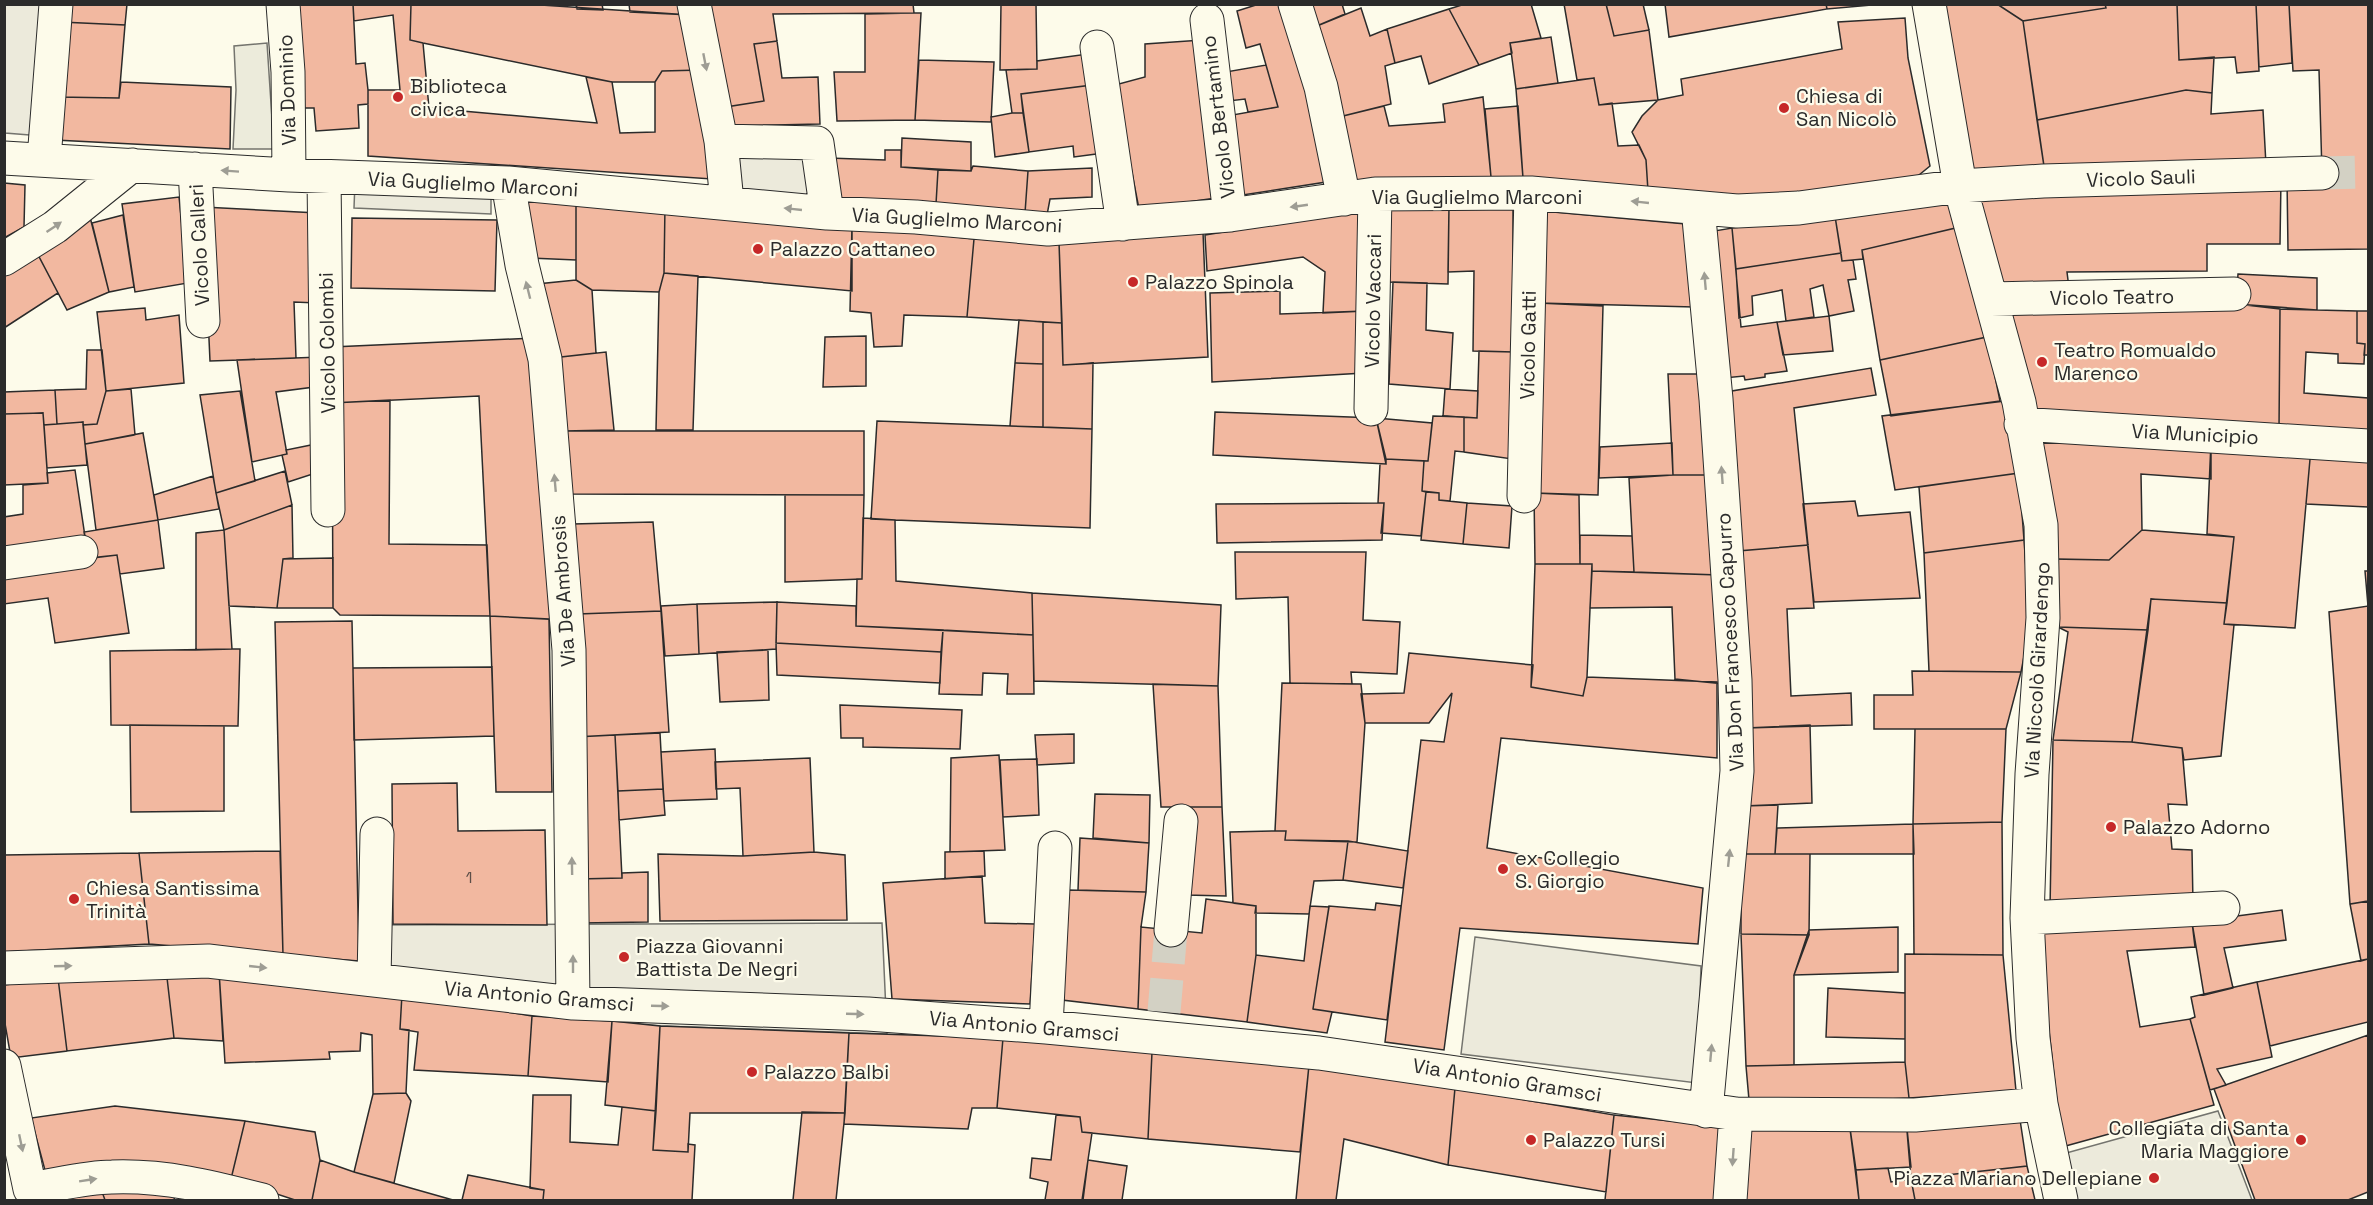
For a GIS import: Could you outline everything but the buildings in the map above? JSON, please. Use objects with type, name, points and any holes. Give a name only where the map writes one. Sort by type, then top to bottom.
[{"type":"street","points":[[44,159],[56,4]]},
{"type":"street","name":"Via Dominio","points":[[283,4],[288,72],[289,176]]},
{"type":"street","points":[[694,4],[721,141],[727,202]]},
{"type":"street","name":"Vicolo Vaccari","points":[[1295,4],[1321,87],[1360,196],[1371,409]]},
{"type":"street","name":"Via Niccolò Girardengo","points":[[1929,4],[1960,186],[2019,402],[2021,424],[2041,525],[2044,575],[2027,918],[2033,1038],[2041,1104],[2061,1200]]},
{"type":"street","name":"Vicolo Bertamino","points":[[1207,20],[1230,215]]},
{"type":"street","points":[[1097,47],[1123,224]]},
{"type":"street","points":[[721,141],[817,143],[827,213]]},
{"type":"street","name":"Via Guglielmo Marconi","points":[[4,158],[289,176],[508,183],[827,213],[915,217],[1048,229],[1230,215],[1360,196],[1531,193],[1737,211],[1799,208],[1960,186]]},
{"type":"street","points":[[4,259],[55,227],[132,165]]},
{"type":"street","name":"Vicolo Calleri","points":[[195,169],[202,321]]},
{"type":"street","name":"Vicolo Sauli","points":[[1960,186],[2043,181],[2322,173]]},
{"type":"street","name":"Vicolo Colombi","points":[[324,177],[328,510]]},
{"type":"street","name":"Via De Ambrosis","points":[[508,183],[522,266],[545,358],[569,650],[573,1003]]},
{"type":"street","name":"Vicolo Gatti","points":[[1524,496],[1531,193]]},
{"type":"street","name":"Via Don Francesco Capurro","points":[[1698,208],[1717,410],[1735,680],[1737,771],[1721,1112],[1730,1200]]},
{"type":"street","name":"Vicolo Teatro","points":[[1991,299],[2234,294]]},
{"type":"street","name":"Via Municipio","points":[[2021,424],[2368,447]]},
{"type":"street","points":[[4,563],[81,552]]},
{"type":"street","points":[[1171,930],[1181,821]]},
{"type":"street","points":[[374,979],[377,834]]},
{"type":"street","points":[[1046,1027],[1055,848]]},
{"type":"street","points":[[2027,918],[2223,908]]},
{"type":"street","name":"Via Antonio Gramsci","points":[[4,968],[208,961],[573,1003],[868,1014],[1046,1027],[1162,1024],[1319,1053],[1441,1069],[1721,1112],[1915,1114],[2041,1104]]},
{"type":"street","points":[[4,1066],[34,1195],[110,1177],[162,1178],[221,1189],[262,1200]]},
{"type":"shaded area","points":[[4,5],[51,5],[42,136],[5,133]]},
{"type":"shaded area","points":[[267,43],[274,149],[233,149],[236,90],[234,46]]},
{"type":"shaded area","points":[[723,128],[822,129],[832,206],[732,197]]},
{"type":"shaded area","points":[[355,182],[491,185],[491,214],[354,208]]},
{"type":"shaded area","name":"Piazza Giovanni Battista De Negri","points":[[882,923],[887,1034],[660,1026],[532,1016],[402,994],[365,925]]},
{"type":"shaded area","points":[[1475,937],[1701,966],[1697,1083],[1461,1054]]},
{"type":"shaded area","name":"Piazza Mariano Dellepiane","points":[[2218,1111],[2252,1200],[2071,1200],[2059,1155]]},
{"type":"tunnel","points":[[2322,173],[2368,172]]},
{"type":"tunnel","points":[[1164,1012],[1171,930]]},
{"type":"place","name":"Biblioteca civica","points":[[398,97]]},
{"type":"place","name":"Chiesa di San Nicolò","points":[[1784,108]]},
{"type":"place","name":"Palazzo Cattaneo","points":[[758,249]]},
{"type":"place","name":"Palazzo Spinola","points":[[1133,282]]},
{"type":"place","name":"Teatro Romualdo Marenco","points":[[2042,362]]},
{"type":"place","name":"Palazzo Adorno","points":[[2111,827]]},
{"type":"place","name":"ex Collegio S. Giorgio","points":[[1503,869]]},
{"type":"place","name":"Chiesa Santissima Trinità","points":[[74,899]]},
{"type":"place","name":"Piazza Giovanni Battista De Negri","points":[[624,957]]},
{"type":"place","name":"Palazzo Balbi","points":[[752,1072]]},
{"type":"place","name":"Palazzo Tursi","points":[[1531,1140]]},
{"type":"place","name":"Collegiata di Santa Maria Maggiore","points":[[2301,1140]]},
{"type":"place","name":"Piazza Mariano Dellepiane","points":[[2154,1178]]}]
